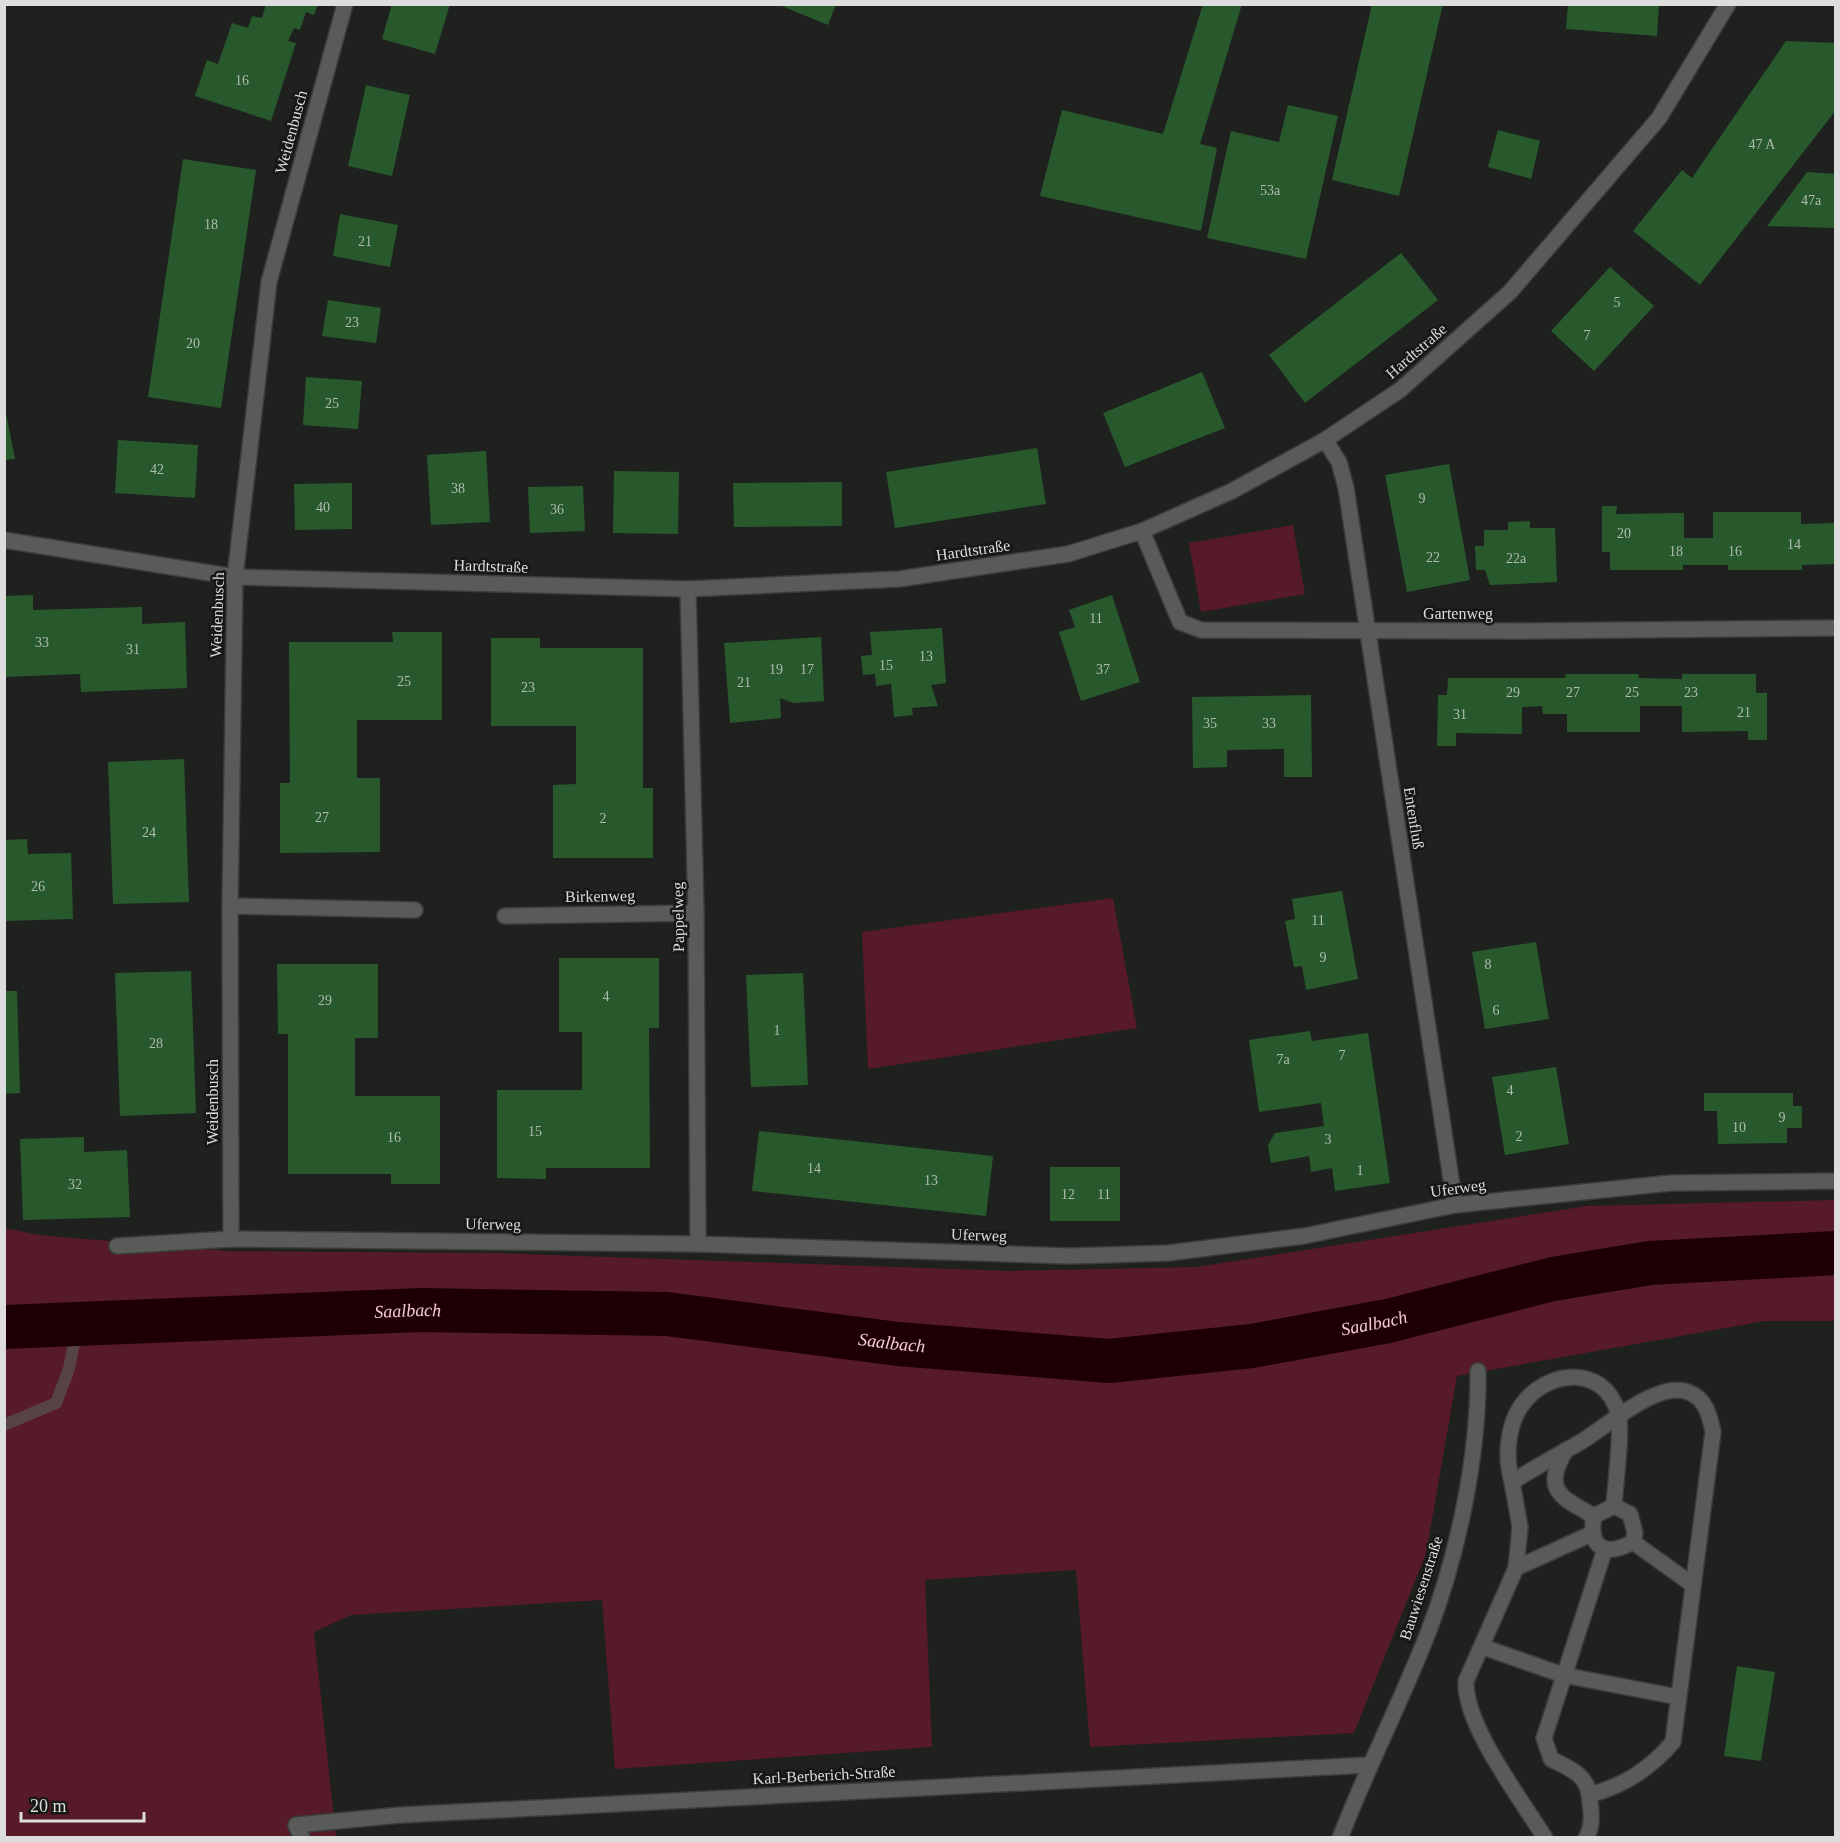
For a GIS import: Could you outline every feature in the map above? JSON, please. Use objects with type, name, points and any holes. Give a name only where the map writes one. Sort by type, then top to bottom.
[{"type":"street","name":"Weidenbusch","points":[[231,1239],[230,906],[235,577],[269,282],[345,4]]},
{"type":"street","name":"Hardtstraße","points":[[4,540],[235,577],[688,589],[899,579],[1068,554],[1142,531],[1232,491],[1326,440],[1400,390],[1510,292],[1659,118],[1728,4]]},
{"type":"street","name":"Entenfluß","points":[[1326,440],[1339,462],[1346,488],[1455,1205]]},
{"type":"street","name":"Gartenweg","points":[[1142,531],[1180,622],[1201,630],[1836,628]]},
{"type":"street","name":"Pappelweg","points":[[688,589],[696,913],[698,1244]]},
{"type":"street","points":[[230,906],[415,910]]},
{"type":"street","name":"Birkenweg","points":[[505,916],[696,913]]},
{"type":"street","name":"Uferweg","points":[[117,1246],[231,1239],[698,1244],[1070,1256],[1168,1253],[1304,1236],[1455,1205],[1671,1183],[1836,1181]]},
{"type":"street","name":"Bauwiesenstraße","points":[[1340,1838],[1368,1765],[1428,1632],[1464,1512],[1478,1405],[1478,1371]]},
{"type":"street","points":[[1545,1838],[1491,1752],[1468,1706],[1466,1681],[1516,1568],[1520,1527],[1507,1465],[1509,1444],[1521,1406],[1538,1389],[1557,1380],[1581,1376],[1600,1384],[1613,1397],[1619,1416],[1614,1506]]},
{"type":"street","points":[[1512,1482],[1638,1404],[1670,1390],[1688,1392],[1702,1402],[1710,1417],[1713,1432],[1673,1742],[1658,1761],[1633,1778],[1609,1790],[1589,1795]]},
{"type":"street","points":[[1566,1449],[1557,1465],[1553,1480],[1557,1492],[1565,1500],[1594,1516]]},
{"type":"street","points":[[1594,1516],[1614,1506]]},
{"type":"street","points":[[1614,1506],[1630,1514],[1635,1533],[1634,1542]]},
{"type":"street","points":[[1594,1516],[1591,1534],[1595,1542],[1605,1549],[1621,1549],[1634,1542]]},
{"type":"street","points":[[1516,1568],[1591,1534]]},
{"type":"street","points":[[1634,1542],[1693,1585]]},
{"type":"street","points":[[1586,1838],[1590,1832],[1591,1817],[1588,1783],[1576,1772],[1551,1759],[1544,1738],[1605,1549]]},
{"type":"street","points":[[1482,1647],[1563,1676],[1678,1696]]},
{"type":"street","name":"Karl-Berberich-Straße","points":[[302,1838],[296,1826],[401,1815],[1368,1765]]},
{"type":"shaded area","points":[[1293,525],[1305,594],[1201,612],[1189,543]]},
{"type":"shaded area","points":[[1113,898],[1137,1028],[868,1069],[862,932]]},
{"type":"shaded area","points":[[1835,1200],[1835,1321],[1765,1321],[1457,1376],[1426,1554],[1354,1733],[1090,1747],[1076,1570],[925,1580],[932,1747],[615,1769],[602,1600],[351,1615],[314,1632],[336,1837],[5,1837],[4,1228],[39,1235],[226,1251],[496,1253],[1010,1271],[1196,1267],[1587,1206]]},
{"type":"building","points":[[266,4],[318,4],[314,15],[306,12],[300,30],[294,28],[288,41],[296,43],[271,121],[195,96],[207,60],[218,64],[232,23],[248,28],[252,16],[262,18]]},
{"type":"building","points":[[392,4],[450,4],[435,54],[382,39]]},
{"type":"building","points":[[777,4],[836,4],[828,25]]},
{"type":"building","points":[[1203,4],[1242,4],[1200,144],[1217,148],[1201,231],[1040,196],[1062,110],[1163,134]]},
{"type":"building","points":[[1372,4],[1443,4],[1399,196],[1332,180]]},
{"type":"building","points":[[1568,4],[1659,4],[1657,36],[1566,29]]},
{"type":"building","points":[[1786,41],[1836,43],[1836,110],[1700,285],[1633,231],[1682,170],[1692,178]]},
{"type":"building","points":[[366,85],[410,95],[392,176],[348,166]]},
{"type":"building","points":[[1288,105],[1338,116],[1306,259],[1207,238],[1231,131],[1279,142]]},
{"type":"building","points":[[1498,130],[1540,141],[1531,179],[1488,167]]},
{"type":"building","points":[[183,159],[256,170],[221,408],[148,397]]},
{"type":"building","points":[[1807,172],[1836,174],[1836,228],[1767,226]]},
{"type":"building","points":[[340,214],[398,225],[390,267],[333,256]]},
{"type":"building","points":[[1401,253],[1438,300],[1305,403],[1269,355]]},
{"type":"building","points":[[1610,267],[1654,306],[1594,371],[1551,331]]},
{"type":"building","points":[[328,300],[381,308],[376,343],[322,336]]},
{"type":"building","points":[[1202,372],[1225,428],[1125,467],[1103,413]]},
{"type":"building","points":[[306,377],[362,381],[358,429],[303,425]]},
{"type":"building","points":[[4,403],[15,459],[4,460]]},
{"type":"building","points":[[118,440],[198,445],[195,498],[115,493]]},
{"type":"building","points":[[1037,448],[1046,504],[895,528],[886,472]]},
{"type":"building","points":[[486,451],[490,522],[431,525],[427,455]]},
{"type":"building","points":[[1449,464],[1470,580],[1407,592],[1385,475]]},
{"type":"building","points":[[614,471],[679,472],[678,534],[613,533]]},
{"type":"building","points":[[842,482],[842,526],[734,527],[733,483]]},
{"type":"building","points":[[352,483],[352,529],[295,530],[294,484]]},
{"type":"building","points":[[583,486],[585,531],[530,533],[528,487]]},
{"type":"building","points":[[1602,506],[1617,506],[1616,514],[1684,513],[1684,538],[1713,538],[1713,512],[1801,512],[1801,524],[1836,523],[1836,564],[1802,565],[1802,570],[1728,570],[1728,565],[1683,565],[1683,570],[1610,570],[1610,552],[1602,552]]},
{"type":"building","points":[[1530,521],[1530,528],[1555,528],[1557,582],[1490,585],[1485,570],[1476,570],[1475,546],[1484,546],[1484,530],[1508,530],[1508,522]]},
{"type":"building","points":[[33,595],[33,610],[142,607],[142,624],[185,622],[187,688],[81,692],[80,674],[4,677],[4,596]]},
{"type":"building","points":[[1112,595],[1140,682],[1081,701],[1059,632],[1075,627],[1069,610]]},
{"type":"building","points":[[942,628],[946,683],[931,685],[938,706],[912,708],[913,715],[894,717],[891,684],[876,686],[875,674],[863,675],[861,656],[872,655],[870,632]]},
{"type":"building","points":[[392,632],[442,632],[442,720],[357,720],[357,778],[380,778],[380,852],[280,853],[280,783],[290,783],[289,642],[393,642]]},
{"type":"building","points":[[821,637],[824,701],[793,703],[780,698],[781,718],[730,723],[724,643]]},
{"type":"building","points":[[491,638],[540,638],[540,648],[643,648],[643,788],[653,788],[653,858],[553,858],[553,785],[576,784],[576,726],[491,726]]},
{"type":"building","points":[[1565,674],[1639,674],[1638,678],[1682,679],[1682,674],[1756,674],[1756,693],[1767,693],[1767,740],[1748,740],[1748,731],[1682,732],[1682,706],[1640,706],[1640,732],[1567,732],[1567,714],[1543,714],[1542,706],[1522,707],[1522,734],[1456,733],[1456,746],[1437,746],[1438,695],[1447,695],[1448,678],[1566,678]]},
{"type":"building","points":[[1311,695],[1312,777],[1284,777],[1284,749],[1227,750],[1227,767],[1193,768],[1192,697]]},
{"type":"building","points":[[184,759],[189,902],[113,904],[108,762]]},
{"type":"building","points":[[27,839],[28,854],[71,853],[73,919],[4,921],[4,840]]},
{"type":"building","points":[[1342,891],[1358,979],[1306,990],[1302,966],[1294,967],[1285,921],[1295,919],[1292,899]]},
{"type":"building","points":[[1536,942],[1549,1019],[1485,1029],[1472,952]]},
{"type":"building","points":[[559,958],[659,958],[659,1028],[649,1028],[650,1168],[546,1168],[546,1179],[497,1178],[497,1090],[582,1090],[582,1032],[559,1032]]},
{"type":"building","points":[[277,964],[378,964],[378,1038],[355,1038],[355,1096],[440,1096],[440,1184],[391,1184],[391,1174],[288,1174],[288,1034],[278,1034]]},
{"type":"building","points":[[191,971],[196,1113],[120,1116],[115,973]]},
{"type":"building","points":[[803,973],[808,1085],[751,1087],[746,975]]},
{"type":"building","points":[[4,991],[17,991],[20,1093],[4,1094]]},
{"type":"building","points":[[1310,1031],[1312,1041],[1368,1033],[1390,1183],[1335,1191],[1332,1168],[1311,1172],[1309,1156],[1271,1163],[1268,1145],[1275,1133],[1324,1126],[1321,1103],[1259,1112],[1249,1040]]},
{"type":"building","points":[[1556,1067],[1569,1144],[1505,1155],[1492,1077]]},
{"type":"building","points":[[1704,1093],[1793,1093],[1793,1106],[1802,1106],[1802,1128],[1787,1128],[1787,1143],[1718,1144],[1717,1111],[1704,1111]]},
{"type":"building","points":[[759,1131],[993,1156],[986,1216],[752,1191]]},
{"type":"building","points":[[84,1137],[84,1152],[127,1150],[130,1217],[23,1220],[20,1139]]},
{"type":"building","points":[[1050,1167],[1120,1167],[1120,1221],[1050,1221]]},
{"type":"building","points":[[1737,1666],[1775,1672],[1761,1761],[1724,1756]]},
{"type":"waterway","name":"Saalbach","points":[[4,1327],[421,1310],[667,1314],[898,1344],[1109,1361],[1252,1346],[1388,1321],[1553,1279],[1650,1263],[1836,1253]]},
{"type":"waterway","name":"Saalbach","points":[[4,1425],[56,1403],[69,1369],[78,1323]]}]
